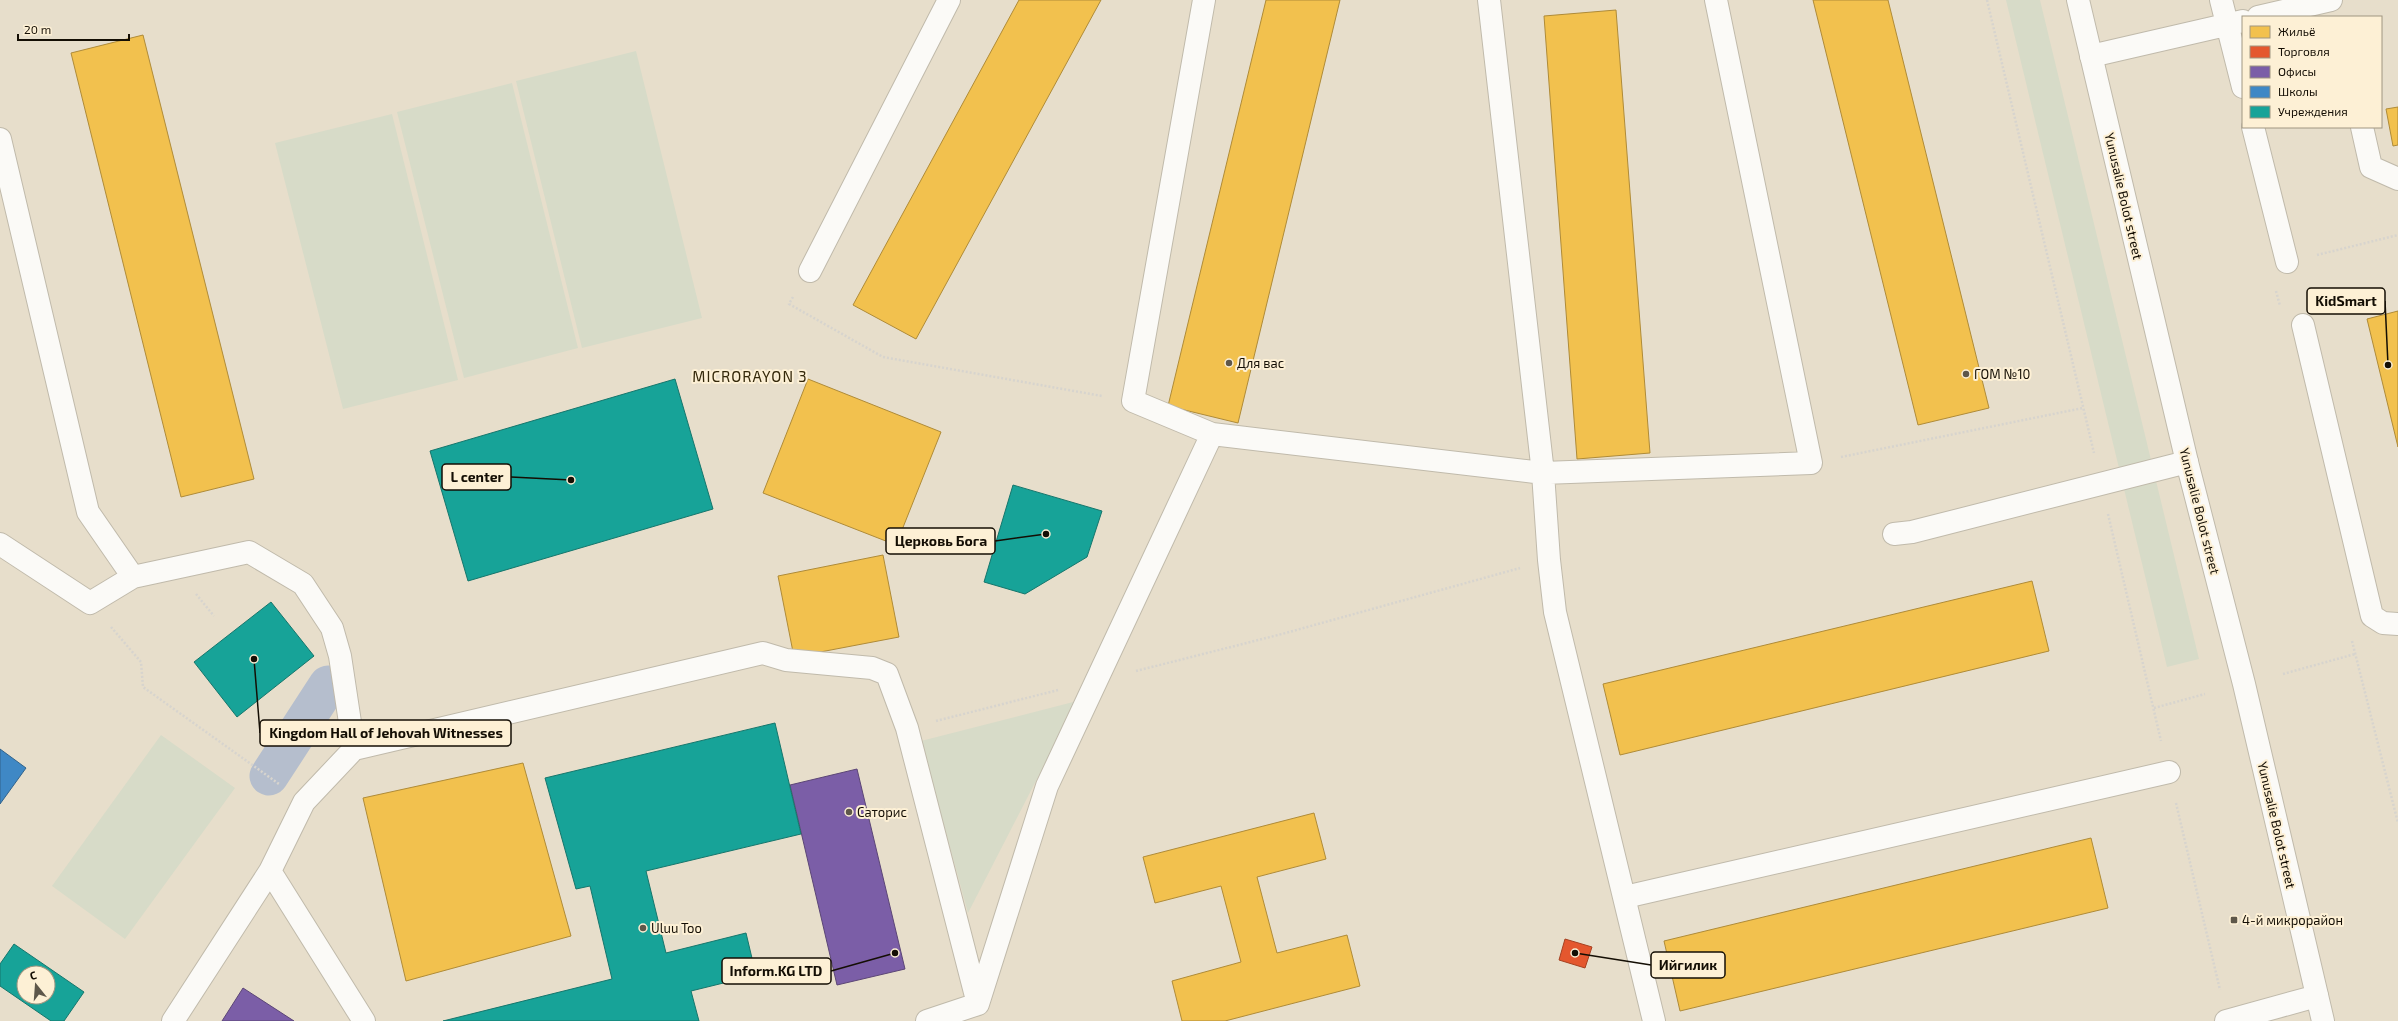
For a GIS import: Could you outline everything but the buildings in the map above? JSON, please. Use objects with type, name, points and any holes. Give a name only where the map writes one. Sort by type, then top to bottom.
[{"type":"main road","points":[[810,271],[949,0]]},
{"type":"main road","points":[[1204,0],[1133,401],[1212,434],[1543,473],[1811,463],[1716,0]]},
{"type":"main road","points":[[1489,0],[1543,473],[1549,560],[1555,612],[1654,1021]]},
{"type":"main road","name":"Yunusalie Bolot street","points":[[2078,0],[2187,462],[2244,684],[2323,1021]]},
{"type":"main road","points":[[2221,0],[2235,22],[2242,79]]},
{"type":"main road","points":[[2262,16],[2331,0]]},
{"type":"main road","points":[[2335,0],[2338,16]]},
{"type":"main road","points":[[2091,56],[2235,22]]},
{"type":"main road","points":[[2253,128],[2287,262]]},
{"type":"main road","points":[[2362,128],[2371,167],[2398,179]]},
{"type":"main road","points":[[0,139],[88,512],[133,577]]},
{"type":"main road","points":[[2303,325],[2372,616],[2383,623],[2398,624]]},
{"type":"main road","points":[[978,1004],[1047,786],[1212,434]]},
{"type":"main road","points":[[1894,534],[1912,532],[2187,462]]},
{"type":"main road","points":[[0,544],[90,602],[133,577],[249,552],[303,584],[332,628],[340,656],[354,749]]},
{"type":"main road","points":[[173,1021],[270,870],[304,802],[354,749],[763,652],[786,660],[872,668],[887,674],[907,728],[978,1004]]},
{"type":"main road","points":[[1625,897],[2168,772]]},
{"type":"main road","points":[[270,870],[364,1021]]},
{"type":"main road","points":[[2226,1021],[2317,996]]},
{"type":"main road","points":[[927,1021],[978,1004]]},
{"type":"path","points":[[2287,262],[2398,235]]},
{"type":"path","points":[[810,271],[789,304],[883,357],[1133,401]]},
{"type":"path","points":[[1811,463],[2083,408]]},
{"type":"path","points":[[907,728],[1282,634],[1549,560]]},
{"type":"path","points":[[90,602],[141,662],[143,687],[304,802]]},
{"type":"path","points":[[2283,674],[2355,654]]},
{"type":"path","points":[[2154,708],[2205,694]]},
{"type":"path","points":[[2393,804],[2398,803]]},
{"type":"green space","points":[[2006,0],[2040,0],[2199,659],[2167,667]]},
{"type":"green space","points":[[636,51],[702,318],[582,348],[516,81]]},
{"type":"green space","points":[[512,83],[578,348],[464,378],[397,112]]},
{"type":"green space","points":[[392,114],[458,380],[343,409],[275,143]]},
{"type":"green space","points":[[1077,701],[968,913],[921,741]]},
{"type":"green space","points":[[161,735],[235,788],[125,939],[52,886]]},
{"type":"waterway","points":[[269,776],[328,685]]},
{"type":"place","name":"Для вас","points":[[1229,363]]},
{"type":"place","name":"KidSmart","points":[[2388,365]]},
{"type":"place","name":"ГОМ №10","points":[[1966,374]]},
{"type":"place","name":"L center","points":[[571,480]]},
{"type":"place","name":"Церковь Бога","points":[[1046,534]]},
{"type":"place","name":"Kingdom Hall of Jehovah Witnesses","points":[[254,659]]},
{"type":"place","name":"Саторис","points":[[849,812]]},
{"type":"place","name":"4-й микрорайон","points":[[2234,920]]},
{"type":"place","name":"Uluu Too","points":[[643,928]]},
{"type":"place","name":"Inform.KG LTD","points":[[895,953]]},
{"type":"place","name":"Ийгилик","points":[[1575,953]]},
{"type":"district","name":"MICRORAYON 3","points":[[750,376]]}]
